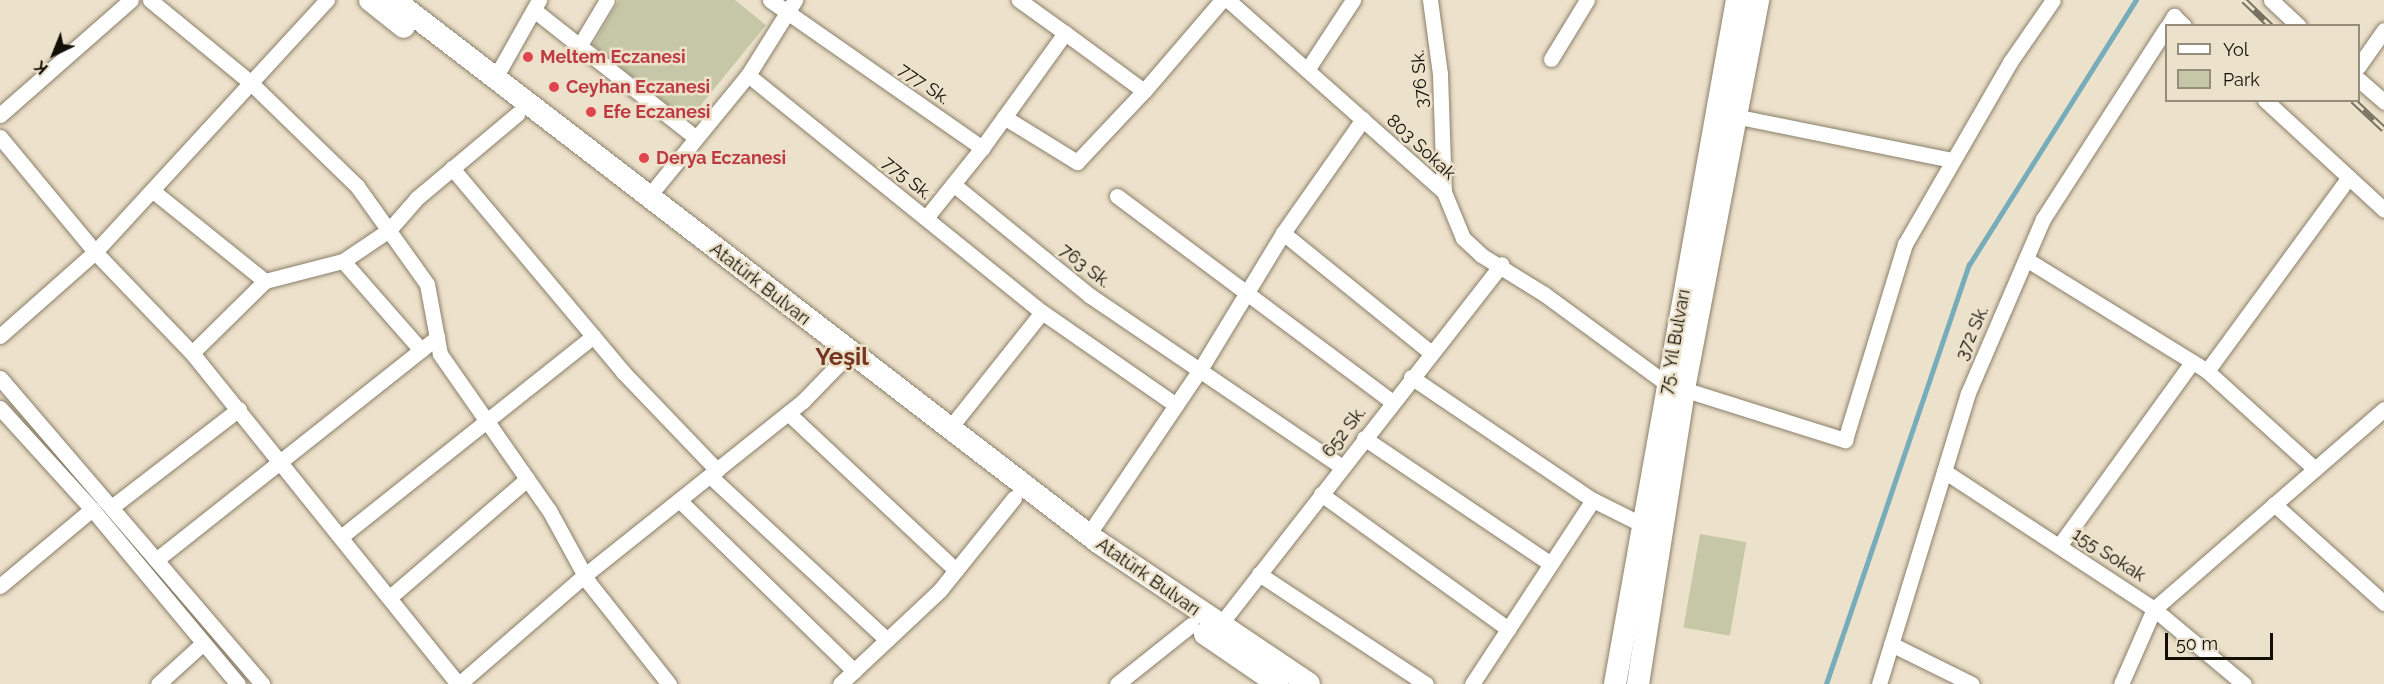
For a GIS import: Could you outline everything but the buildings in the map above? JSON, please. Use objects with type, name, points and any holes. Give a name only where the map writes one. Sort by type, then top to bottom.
[{"type":"main road","name":"Atatürk Bulvarı","points":[[370,0],[393,5],[495,78],[1088,535],[1219,626],[1309,684]]},
{"type":"main road","name":"75. Yıl Bulvarı","points":[[1615,684],[1643,525],[1676,387],[1758,0]]},
{"type":"main road","name":"75. Yıl Bulvarı","points":[[1638,684],[1676,387],[1732,2]]},
{"type":"main road","name":"Atatürk Bulvarı","points":[[393,5],[517,114],[838,364],[1014,498],[1191,625],[1278,684]]},
{"type":"street","points":[[0,115],[131,0]]},
{"type":"street","points":[[150,0],[251,84],[357,186],[427,284],[440,354],[527,479],[585,575],[660,680]]},
{"type":"street","points":[[0,336],[95,252],[327,0]]},
{"type":"street","points":[[580,45],[607,0]]},
{"type":"street","name":"777 Sk.","points":[[770,0],[791,7],[982,148]]},
{"type":"street","points":[[1018,0],[1144,91]]},
{"type":"street","points":[[1004,117],[1077,162],[1144,91],[1222,0]]},
{"type":"street","name":"803 Sokak","points":[[1228,0],[1444,192],[1463,238],[1481,255],[1502,264],[1676,387],[1845,441],[1905,244],[1953,160]]},
{"type":"street","points":[[1307,70],[1353,0]]},
{"type":"street","name":"376 Sk.","points":[[1430,0],[1440,74],[1444,192]]},
{"type":"street","points":[[1551,59],[1587,0]]},
{"type":"street","points":[[1734,116],[1953,160],[2010,62],[2053,0]]},
{"type":"street","points":[[2271,0],[2297,24]]},
{"type":"street","points":[[495,78],[537,5],[580,45],[696,138]]},
{"type":"street","points":[[648,197],[748,75],[791,7]]},
{"type":"street","points":[[2360,64],[2384,30]]},
{"type":"street","points":[[926,218],[982,148],[1065,33]]},
{"type":"street","name":"372 Sk.","points":[[1879,684],[1968,393],[2043,219],[2165,36]]},
{"type":"street","name":"775 Sk.","points":[[748,75],[1042,312],[1176,405]]},
{"type":"street","points":[[2360,81],[2384,102]]},
{"type":"street","points":[[2267,102],[2384,210]]},
{"type":"street","points":[[192,353],[265,281],[343,261],[389,230],[417,198],[517,114]]},
{"type":"street","points":[[1088,535],[1201,368],[1282,233],[1363,120]]},
{"type":"street","points":[[0,136],[95,252],[192,353],[281,459],[459,684],[585,575],[788,413],[838,364]]},
{"type":"street","points":[[452,168],[593,336],[713,473],[887,640]]},
{"type":"street","points":[[2207,371],[2349,177]]},
{"type":"street","name":"763 Sk.","points":[[953,184],[1089,295],[1201,368],[1342,466]]},
{"type":"street","points":[[153,191],[265,281]]},
{"type":"street","points":[[1117,196],[1392,402]]},
{"type":"street","points":[[1282,233],[1431,353]]},
{"type":"street","points":[[2026,259],[2207,371],[2315,469]]},
{"type":"street","points":[[343,261],[421,350]]},
{"type":"street","name":"652 Sk.","points":[[1219,626],[1502,264]]},
{"type":"street","points":[[949,429],[1042,312]]},
{"type":"street","points":[[342,536],[488,422],[593,336]]},
{"type":"street","points":[[156,560],[437,338]]},
{"type":"street","points":[[2059,546],[2192,362]]},
{"type":"street","points":[[0,378],[113,507],[262,684]]},
{"type":"street","points":[[1411,378],[1593,500],[1643,525]]},
{"type":"street","points":[[0,408],[92,509],[238,684]]},
{"type":"street","points":[[113,507],[239,409]]},
{"type":"street","points":[[2121,684],[2154,609],[2384,409]]},
{"type":"street","points":[[788,413],[956,570]]},
{"type":"street","points":[[1364,438],[1551,564]]},
{"type":"street","name":"155 Sokak","points":[[1944,471],[2154,609],[2244,684]]},
{"type":"street","points":[[390,597],[527,479]]},
{"type":"street","points":[[1321,494],[1508,629]]},
{"type":"street","points":[[840,684],[956,570],[1014,498]]},
{"type":"street","points":[[679,500],[854,671]]},
{"type":"street","points":[[1472,684],[1593,500]]},
{"type":"street","points":[[2274,504],[2384,603]]},
{"type":"street","points":[[0,586],[92,509]]},
{"type":"street","points":[[1259,574],[1426,684]]},
{"type":"street","points":[[1117,684],[1191,625]]},
{"type":"street","points":[[158,684],[203,644]]},
{"type":"street","points":[[1891,644],[1972,684]]},
{"type":"green space","points":[[619,0],[735,0],[766,25],[688,121],[593,45]]},
{"type":"green space","points":[[1700,534],[1746,542],[1730,636],[1684,628]]},
{"type":"waterway","points":[[1826,684],[1969,265],[2136,0]]},
{"type":"railway","points":[[2244,0],[2269,24]]},
{"type":"railway","points":[[2355,102],[2384,129]]},
{"type":"place","name":"Meltem Eczanesi","points":[[528,57]]},
{"type":"place","name":"Ceyhan Eczanesi","points":[[554,87]]},
{"type":"place","name":"Efe Eczanesi","points":[[591,112]]},
{"type":"place","name":"Derya Eczanesi","points":[[644,158]]},
{"type":"district","name":"Yeşil","points":[[842,357]]}]
